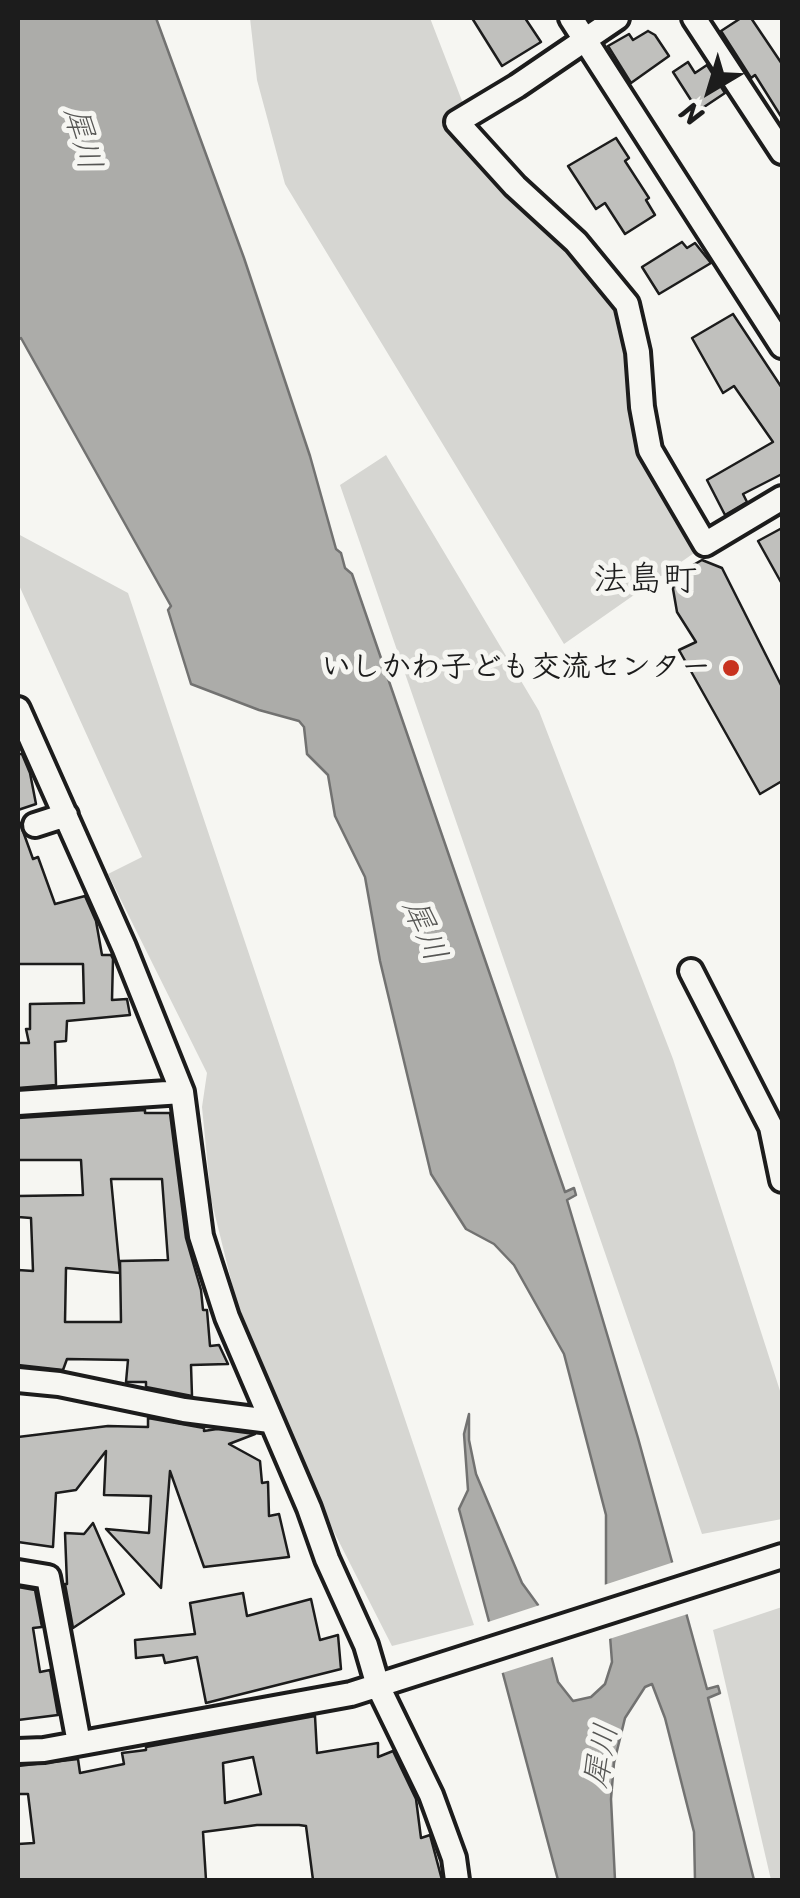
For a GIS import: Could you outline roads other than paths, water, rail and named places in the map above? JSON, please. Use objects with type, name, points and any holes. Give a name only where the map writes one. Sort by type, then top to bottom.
[{"type":"street","points":[[571,18],[782,346]]},
{"type":"street","points":[[617,18],[457,122],[516,186],[576,242],[627,304],[638,352],[650,450],[704,544],[782,498]]},
{"type":"street","points":[[694,18],[782,152]]},
{"type":"street","points":[[18,710],[182,1092],[201,1236],[227,1317],[431,1795],[454,1858],[457,1880]]},
{"type":"street","points":[[34,825],[66,816]]},
{"type":"street","points":[[691,971],[777,1125],[782,1180]]},
{"type":"street","points":[[18,1103],[182,1092]]},
{"type":"street","points":[[18,1380],[270,1421]]},
{"type":"street","points":[[18,1751],[351,1694],[782,1556]]},
{"type":"street","points":[[18,1572],[48,1577],[80,1743]]},
{"type":"water","name":"犀川","points":[[18,18],[156,18],[244,258],[310,456],[336,549],[352,574],[565,1192],[574,1188],[576,1195],[567,1200],[707,1689],[718,1686],[720,1693],[708,1698],[754,1880],[695,1880],[694,1832],[665,1718],[652,1684],[645,1687],[625,1718],[614,1763],[611,1799],[615,1880],[558,1880],[459,1509],[468,1490],[464,1434],[469,1414],[469,1440],[476,1474],[522,1583],[538,1605],[558,1682],[573,1701],[591,1697],[605,1684],[612,1662],[606,1515],[564,1354],[514,1265],[494,1244],[466,1229],[431,1174],[380,961],[365,877],[335,816],[328,775],[307,754],[304,727],[299,721],[191,684],[168,610],[171,606],[21,338],[18,340]]},
{"type":"place","name":"いしかわ子ども交流センター","points":[[731,668]]},
{"type":"district","name":"法島町","points":[[645,581]]}]
